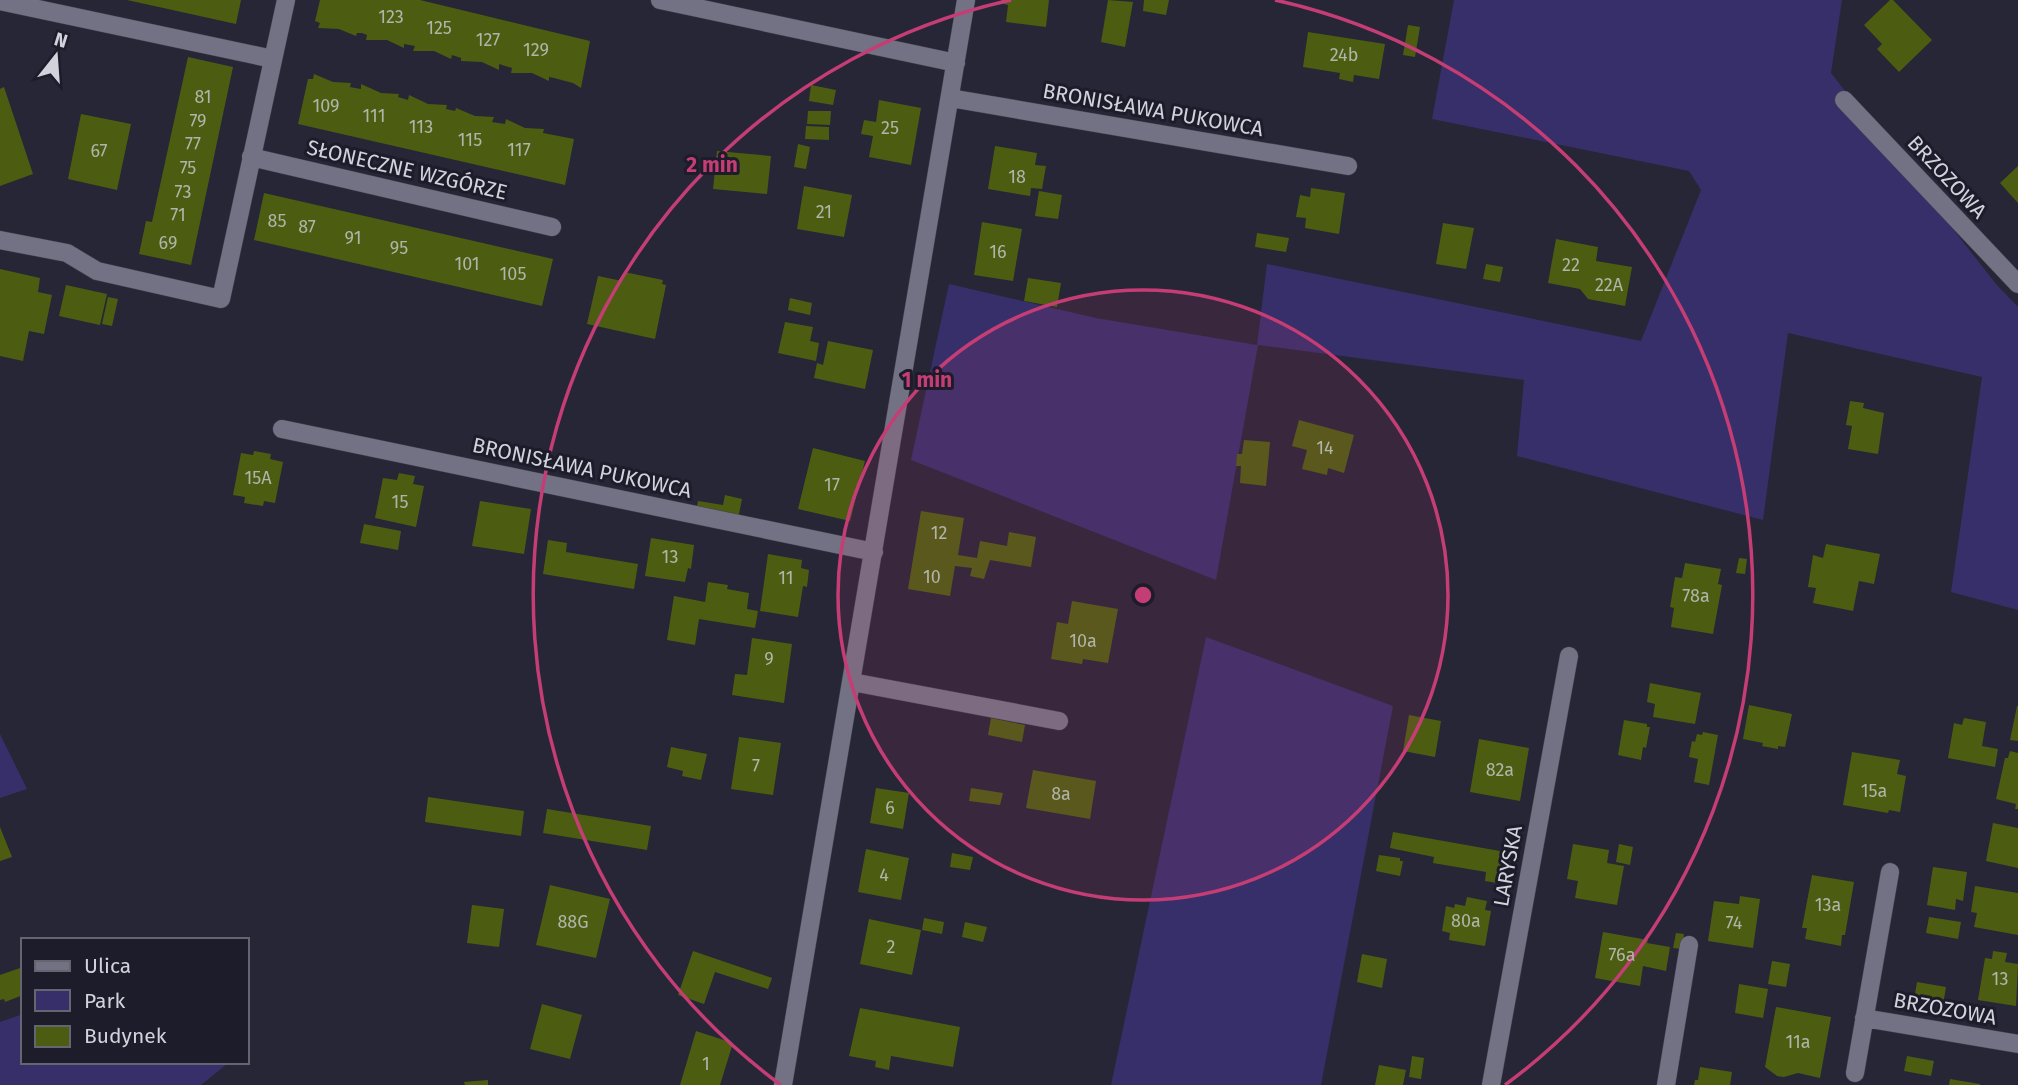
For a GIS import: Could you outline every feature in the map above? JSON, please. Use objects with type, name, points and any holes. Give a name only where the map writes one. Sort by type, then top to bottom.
[{"type":"street","points":[[0,240],[67,253],[97,271],[221,299],[286,0]]},
{"type":"street","points":[[660,0],[956,63]]},
{"type":"street","points":[[783,1085],[966,0]]},
{"type":"street","points":[[0,1],[273,59]]},
{"type":"street","name":"BRONISŁAWA PUKOWCA","points":[[950,98],[1348,166]]},
{"type":"street","name":"BRZOZOWA","points":[[1844,100],[2018,285]]},
{"type":"street","name":"SŁONECZNE WZGÓRZE","points":[[251,157],[552,227]]},
{"type":"street","name":"BRONISŁAWA PUKOWCA","points":[[282,429],[874,552]]},
{"type":"street","name":"LARYSKA","points":[[1491,1085],[1569,656]]},
{"type":"street","points":[[852,682],[1059,721]]},
{"type":"street","name":"BRZOZOWA","points":[[1855,1073],[1890,872]]},
{"type":"street","points":[[1666,1085],[1689,946]]},
{"type":"street","name":"BRZOZOWA","points":[[1864,1018],[2018,1044]]},
{"type":"green space","points":[[1454,0],[1842,0],[1831,73],[1996,284],[2018,307],[2018,610],[1951,592],[1982,377],[1788,333],[1763,520],[1517,456],[1524,380],[1258,345],[1216,580],[911,460],[949,284],[1096,318],[1257,345],[1267,264],[1641,341],[1701,190],[1689,171],[1432,119]]},
{"type":"green space","points":[[1206,637],[1393,706],[1321,1085],[1111,1085]]},
{"type":"green space","points":[[0,734],[27,789],[0,798]]},
{"type":"green space","points":[[21,1015],[21,1064],[227,1064],[201,1085],[0,1085],[0,1022]]},
{"type":"building","points":[[127,0],[241,0],[236,24]]},
{"type":"building","points":[[320,0],[420,0],[590,41],[581,88],[573,83],[549,77],[549,81],[532,73],[511,73],[512,68],[499,64],[499,70],[482,62],[461,61],[461,58],[452,55],[451,59],[434,51],[413,51],[415,46],[404,44],[404,48],[387,40],[366,40],[367,35],[362,33],[357,33],[356,36],[339,29],[318,28],[320,23],[315,21]]},
{"type":"building","points":[[1001,0],[1049,0],[1046,27],[1006,22],[1008,5]]},
{"type":"building","points":[[1108,0],[1133,2],[1125,47],[1101,42]]},
{"type":"building","points":[[1144,0],[1169,0],[1166,15],[1143,11]]},
{"type":"building","points":[[1890,0],[1932,40],[1899,72],[1877,49],[1882,44],[1864,25]]},
{"type":"building","points":[[1408,25],[1420,27],[1415,57],[1403,55]]},
{"type":"building","points":[[1308,32],[1385,44],[1379,79],[1354,75],[1353,82],[1339,79],[1340,73],[1303,67]]},
{"type":"building","points":[[188,57],[233,67],[191,265],[139,254],[146,221],[152,222]]},
{"type":"building","points":[[314,74],[333,82],[351,83],[350,87],[361,89],[361,84],[381,93],[399,94],[398,97],[408,100],[409,95],[428,104],[447,105],[446,109],[455,111],[456,108],[475,116],[494,117],[492,122],[505,124],[506,119],[525,128],[544,129],[543,133],[574,139],[565,185],[298,124],[308,79],[313,79]]},
{"type":"building","points":[[811,85],[836,90],[833,105],[809,101]]},
{"type":"building","points":[[4,87],[33,174],[0,186],[0,89]]},
{"type":"building","points":[[879,100],[921,108],[911,165],[869,157],[873,136],[861,134],[864,120],[876,122]]},
{"type":"building","points":[[808,111],[831,111],[830,125],[807,124]]},
{"type":"building","points":[[81,114],[131,124],[117,190],[68,179]]},
{"type":"building","points":[[806,126],[829,127],[829,140],[805,139]]},
{"type":"building","points":[[798,144],[810,147],[806,169],[794,167]]},
{"type":"building","points":[[995,146],[1037,153],[1035,165],[1046,166],[1042,189],[1031,188],[1030,196],[988,189]]},
{"type":"building","points":[[717,151],[771,156],[767,194],[713,189]]},
{"type":"building","points":[[2018,166],[2018,203],[2000,183]]},
{"type":"building","points":[[804,186],[852,195],[844,237],[797,229]]},
{"type":"building","points":[[1311,188],[1345,193],[1339,234],[1305,228],[1306,218],[1296,217],[1300,195],[1310,197]]},
{"type":"building","points":[[1039,191],[1062,195],[1058,219],[1035,216]]},
{"type":"building","points":[[264,193],[553,259],[542,306],[254,240]]},
{"type":"building","points":[[982,222],[1022,229],[1013,281],[974,275]]},
{"type":"building","points":[[1443,223],[1474,228],[1466,269],[1436,264]]},
{"type":"building","points":[[1257,233],[1289,238],[1286,252],[1255,247]]},
{"type":"building","points":[[1556,239],[1598,247],[1596,261],[1632,267],[1625,306],[1588,299],[1580,289],[1548,283]]},
{"type":"building","points":[[1486,264],[1503,267],[1500,282],[1483,279]]},
{"type":"building","points":[[0,269],[40,278],[38,292],[52,295],[44,334],[29,331],[23,361],[0,356]]},
{"type":"building","points":[[624,272],[663,280],[662,284],[666,285],[655,339],[587,324],[598,276],[622,281]]},
{"type":"building","points":[[1028,278],[1061,283],[1057,307],[1024,301]]},
{"type":"building","points":[[66,285],[107,294],[100,325],[59,316]]},
{"type":"building","points":[[108,297],[118,299],[112,326],[102,324]]},
{"type":"building","points":[[790,298],[812,303],[810,315],[788,310]]},
{"type":"building","points":[[785,322],[813,327],[810,341],[819,343],[816,361],[778,353]]},
{"type":"building","points":[[828,341],[873,350],[865,389],[814,378],[817,363],[823,365]]},
{"type":"building","points":[[1850,401],[1864,403],[1863,408],[1884,413],[1878,454],[1848,449],[1852,426],[1846,425]]},
{"type":"building","points":[[1299,420],[1354,435],[1344,473],[1328,468],[1327,475],[1302,469],[1307,450],[1292,446]]},
{"type":"building","points":[[1244,440],[1270,442],[1266,486],[1240,483],[1241,466],[1236,466],[1237,454],[1242,454]]},
{"type":"building","points":[[813,448],[865,461],[850,521],[798,509]]},
{"type":"building","points":[[254,451],[271,454],[270,459],[283,462],[275,503],[264,501],[263,506],[244,503],[245,497],[233,495],[241,453],[253,455]]},
{"type":"building","points":[[399,473],[415,476],[413,484],[424,486],[416,527],[375,518],[383,478],[397,480]]},
{"type":"building","points":[[725,495],[742,499],[738,519],[696,511],[698,501],[723,505]]},
{"type":"building","points":[[480,501],[531,509],[524,554],[472,546]]},
{"type":"building","points":[[921,511],[964,518],[958,555],[977,558],[980,541],[1007,546],[1009,532],[1036,537],[1031,567],[990,560],[984,579],[970,576],[972,568],[955,566],[950,596],[908,589]]},
{"type":"building","points":[[364,524],[401,531],[398,550],[360,543]]},
{"type":"building","points":[[651,538],[694,545],[691,569],[688,568],[685,582],[645,576]]},
{"type":"building","points":[[548,540],[567,543],[566,552],[638,564],[634,589],[543,574]]},
{"type":"building","points":[[1826,544],[1880,554],[1874,584],[1859,581],[1853,611],[1813,603],[1816,588],[1808,587],[1813,555],[1823,558]]},
{"type":"building","points":[[768,554],[802,560],[801,568],[809,570],[807,587],[803,586],[798,617],[760,611]]},
{"type":"building","points":[[1739,558],[1747,559],[1745,574],[1736,573]]},
{"type":"building","points":[[1685,563],[1721,569],[1718,584],[1722,585],[1713,634],[1671,627],[1674,608],[1670,607],[1675,577],[1682,578]]},
{"type":"building","points":[[708,582],[728,585],[727,589],[749,593],[747,609],[758,611],[755,628],[699,619],[695,645],[667,640],[674,596],[705,602]]},
{"type":"building","points":[[1072,601],[1118,609],[1108,663],[1083,659],[1082,664],[1051,659],[1057,622],[1068,624]]},
{"type":"building","points":[[752,638],[792,644],[784,703],[732,695],[735,674],[747,675]]},
{"type":"building","points":[[1650,683],[1701,693],[1695,724],[1653,717],[1655,704],[1647,702]]},
{"type":"building","points":[[1749,705],[1792,714],[1785,747],[1778,746],[1778,749],[1762,746],[1763,743],[1743,739]]},
{"type":"building","points":[[2018,706],[2018,741],[2010,740]]},
{"type":"building","points":[[1409,715],[1441,721],[1435,757],[1403,751]]},
{"type":"building","points":[[991,718],[1025,725],[1022,742],[988,735]]},
{"type":"building","points":[[1964,718],[1986,722],[1982,746],[1998,749],[1995,767],[1948,758],[1954,723],[1962,725]]},
{"type":"building","points":[[1624,720],[1647,724],[1647,727],[1650,727],[1641,760],[1618,755]]},
{"type":"building","points":[[1703,732],[1718,735],[1709,785],[1694,782],[1698,759],[1689,757],[1692,741],[1695,742],[1697,734],[1702,735]]},
{"type":"building","points":[[739,737],[781,743],[773,795],[731,789]]},
{"type":"building","points":[[1479,739],[1529,748],[1520,801],[1470,792]]},
{"type":"building","points":[[671,747],[707,754],[701,780],[682,776],[683,771],[667,767]]},
{"type":"building","points":[[2010,751],[2018,753],[2018,809],[2015,809],[2016,804],[1996,799],[2005,758],[2008,758]]},
{"type":"building","points":[[1852,752],[1900,760],[1897,774],[1906,776],[1900,812],[1889,810],[1888,813],[1843,805]]},
{"type":"building","points":[[1033,770],[1096,781],[1090,819],[1026,808]]},
{"type":"building","points":[[876,788],[909,793],[903,829],[870,823]]},
{"type":"building","points":[[971,788],[1003,793],[1000,805],[969,801]]},
{"type":"building","points":[[428,797],[524,811],[521,836],[425,822]]},
{"type":"building","points":[[547,809],[651,826],[647,850],[543,833]]},
{"type":"building","points":[[1993,823],[2018,828],[2018,868],[1986,861]]},
{"type":"building","points":[[0,827],[12,857],[0,861]]},
{"type":"building","points":[[1393,832],[1511,853],[1507,876],[1504,876],[1503,884],[1485,881],[1486,872],[1433,863],[1434,857],[1390,848]]},
{"type":"building","points":[[1573,844],[1609,850],[1607,863],[1624,866],[1617,905],[1575,898],[1578,881],[1567,879]]},
{"type":"building","points":[[1619,844],[1633,847],[1630,865],[1616,862]]},
{"type":"building","points":[[866,849],[909,858],[901,900],[858,892]]},
{"type":"building","points":[[952,853],[973,857],[970,870],[950,867]]},
{"type":"building","points":[[1379,855],[1400,858],[1400,861],[1403,861],[1400,876],[1376,871]]},
{"type":"building","points":[[1933,867],[1967,872],[1963,901],[1956,899],[1955,910],[1927,905]]},
{"type":"building","points":[[1812,875],[1854,882],[1841,946],[1805,939],[1807,928],[1802,928]]},
{"type":"building","points":[[550,885],[610,899],[596,958],[536,945]]},
{"type":"building","points":[[1975,886],[2018,893],[2018,935],[1974,927],[1977,913],[1971,912]]},
{"type":"building","points":[[1740,896],[1760,899],[1753,948],[1708,941],[1714,901],[1739,904]]},
{"type":"building","points":[[1467,897],[1487,901],[1485,910],[1491,911],[1485,946],[1449,940],[1450,933],[1442,931],[1446,906],[1465,906]]},
{"type":"building","points":[[472,905],[504,909],[499,947],[467,943]]},
{"type":"building","points":[[1929,917],[1961,922],[1958,939],[1926,933]]},
{"type":"building","points":[[924,918],[944,922],[942,934],[922,930]]},
{"type":"building","points":[[869,919],[921,930],[912,975],[860,964]]},
{"type":"building","points":[[965,922],[987,927],[983,942],[962,937]]},
{"type":"building","points":[[1603,932],[1670,947],[1666,971],[1643,966],[1640,986],[1595,978]]},
{"type":"building","points":[[1676,933],[1684,934],[1682,949],[1673,948]]},
{"type":"building","points":[[693,951],[772,978],[768,989],[715,972],[704,1004],[678,995]]},
{"type":"building","points":[[1993,951],[2007,953],[2005,962],[2018,964],[2016,1006],[1978,1000],[1985,958],[1992,959]]},
{"type":"building","points":[[1362,954],[1387,959],[1382,988],[1357,982]]},
{"type":"building","points":[[1772,961],[1790,964],[1786,987],[1768,984]]},
{"type":"building","points":[[21,968],[21,996],[5,1002],[4,999],[0,1000],[0,975]]},
{"type":"building","points":[[1917,982],[1946,987],[1943,1005],[1914,1000]]},
{"type":"building","points":[[1739,984],[1768,989],[1763,1018],[1735,1013]]},
{"type":"building","points":[[542,1004],[582,1015],[570,1059],[530,1049]]},
{"type":"building","points":[[1776,1007],[1831,1017],[1820,1078],[1798,1073],[1777,1076],[1765,1067]]},
{"type":"building","points":[[860,1008],[960,1027],[953,1067],[891,1056],[889,1070],[875,1067],[876,1061],[849,1056]]},
{"type":"building","points":[[696,1031],[733,1043],[720,1085],[680,1085]]},
{"type":"building","points":[[1412,1056],[1424,1058],[1421,1079],[1409,1077]]},
{"type":"building","points":[[1907,1056],[1934,1061],[1931,1076],[1904,1071]]},
{"type":"building","points":[[1379,1065],[1406,1070],[1403,1085],[1375,1085]]},
{"type":"building","points":[[1700,1067],[1732,1072],[1730,1085],[1694,1085],[1695,1080],[1698,1080]]},
{"type":"building","points":[[1950,1079],[1980,1084],[1980,1085],[1949,1085]]},
{"type":"building","points":[[488,1080],[488,1085],[465,1085],[464,1082]]}]
